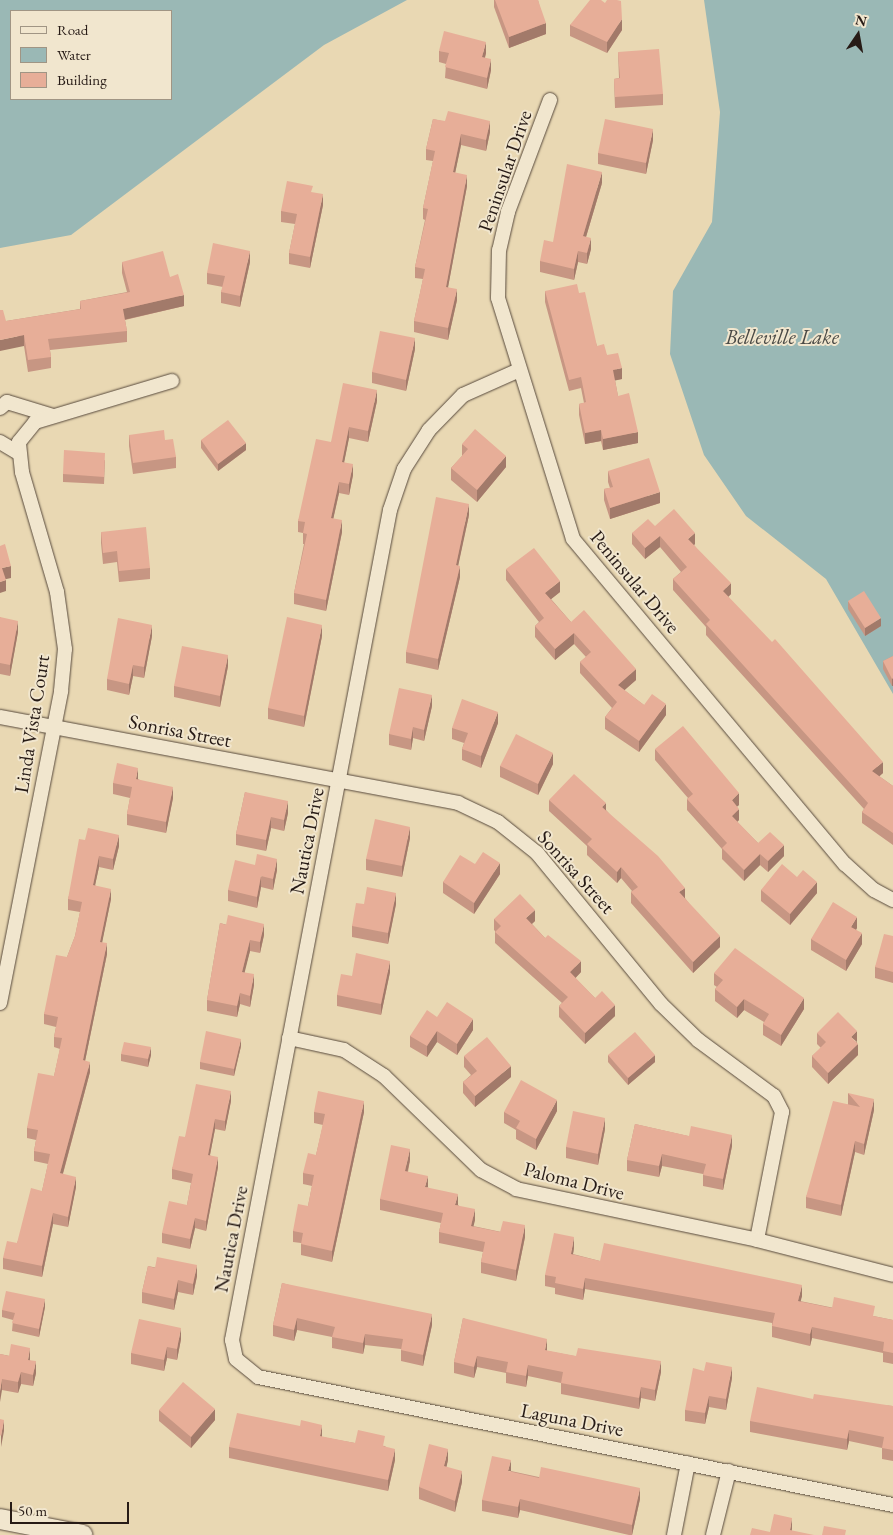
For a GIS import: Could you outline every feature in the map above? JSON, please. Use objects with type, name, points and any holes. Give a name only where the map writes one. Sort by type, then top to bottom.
[{"type":"main road","points":[[0,1519],[75,1534]]},
{"type":"street","name":"Peninsular Drive","points":[[550,100],[508,212],[499,250],[498,298],[517,371],[573,539],[845,864],[874,890],[893,900]]},
{"type":"street","name":"Nautica Drive","points":[[245,1370],[232,1340],[390,510],[404,469],[428,430],[463,395],[517,371]]},
{"type":"street","points":[[0,442],[18,453],[28,427],[52,416],[172,381]]},
{"type":"street","points":[[0,408],[6,402],[52,416]]},
{"type":"street","name":"Linda Vista Court","points":[[0,1003],[64,670],[63,622],[18,453]]},
{"type":"street","name":"Sonrisa Street","points":[[0,717],[340,779],[458,803],[498,822],[537,853],[661,1004],[698,1040],[774,1096],[782,1112],[757,1240]]},
{"type":"street","name":"Paloma Drive","points":[[290,1038],[344,1050],[384,1076],[481,1170],[516,1189],[757,1240],[893,1275]]},
{"type":"street","name":"Laguna Drive","points":[[245,1370],[258,1378],[893,1505]]},
{"type":"street","points":[[674,1535],[688,1463]]},
{"type":"street","points":[[713,1535],[728,1471]]},
{"type":"water","points":[[0,0],[407,0],[324,45],[71,235],[0,248]]},
{"type":"water","name":"Belleville Lake","points":[[704,0],[893,0],[893,694],[826,579],[746,516],[704,455],[670,354],[673,291],[712,222],[720,112]]},
{"type":"building","points":[[495,0],[538,0],[546,23],[509,37]]},
{"type":"building","points":[[590,0],[601,0],[605,3],[607,0],[621,1],[622,19],[607,42],[570,25]]},
{"type":"building","points":[[444,31],[486,42],[482,57],[491,59],[487,78],[445,67],[449,53],[439,51]]},
{"type":"building","points":[[659,49],[663,94],[615,97],[614,79],[620,78],[618,52]]},
{"type":"building","points":[[448,111],[490,121],[486,140],[461,134],[453,172],[467,175],[446,287],[457,289],[448,328],[414,321],[425,269],[415,267],[428,209],[423,208],[435,151],[426,149],[433,119],[445,121]]},
{"type":"building","points":[[605,119],[653,129],[646,163],[598,153]]},
{"type":"building","points":[[567,164],[602,172],[583,236],[591,238],[587,253],[578,251],[574,269],[540,261],[544,240],[553,242]]},
{"type":"building","points":[[287,181],[313,186],[311,192],[323,194],[310,257],[289,253],[297,214],[281,211]]},
{"type":"building","points":[[213,243],[250,251],[240,296],[221,292],[225,276],[207,273]]},
{"type":"building","points":[[163,251],[170,277],[178,274],[184,295],[123,309],[127,331],[48,339],[51,357],[28,360],[24,335],[0,340],[0,310],[3,310],[6,321],[81,309],[80,301],[130,292],[122,262]]},
{"type":"building","points":[[577,284],[579,293],[585,292],[597,346],[604,344],[607,355],[618,353],[622,368],[613,370],[618,396],[629,393],[638,432],[603,439],[601,430],[585,433],[579,404],[586,402],[581,377],[569,380],[545,291]]},
{"type":"building","points":[[380,331],[415,338],[406,380],[372,372]]},
{"type":"building","points":[[343,383],[377,390],[368,431],[349,427],[342,462],[353,464],[349,484],[339,482],[331,518],[342,520],[326,600],[294,593],[307,534],[303,533],[305,522],[298,521],[316,439],[331,442]]},
{"type":"building","points":[[228,420],[246,443],[218,464],[201,440]]},
{"type":"building","points":[[475,429],[506,456],[477,490],[451,468],[468,449],[462,444]]},
{"type":"building","points":[[164,430],[165,440],[173,439],[176,457],[133,463],[129,435]]},
{"type":"building","points":[[64,450],[105,453],[104,477],[63,474]]},
{"type":"building","points":[[649,458],[660,492],[610,508],[604,489],[613,487],[608,471]]},
{"type":"building","points":[[436,497],[469,504],[456,565],[460,566],[438,659],[406,652]]},
{"type":"building","points":[[674,509],[695,533],[688,539],[731,583],[723,591],[772,642],[775,639],[883,762],[872,771],[893,786],[893,833],[862,812],[868,803],[706,624],[710,620],[673,579],[687,567],[660,536],[645,548],[632,533],[648,519],[655,526]]},
{"type":"building","points":[[146,527],[150,568],[119,571],[117,551],[103,553],[101,532]]},
{"type":"building","points":[[5,544],[11,566],[2,568],[6,580],[0,582],[0,546]]},
{"type":"building","points":[[534,548],[560,581],[545,593],[571,622],[584,610],[636,669],[618,685],[644,705],[652,694],[666,704],[639,741],[605,717],[617,702],[580,662],[591,652],[574,633],[555,649],[535,626],[544,618],[506,569]]},
{"type":"building","points":[[864,591],[881,618],[865,628],[848,601]]},
{"type":"building","points":[[0,617],[18,621],[10,665],[0,663]]},
{"type":"building","points":[[287,617],[322,625],[304,716],[268,708]]},
{"type":"building","points":[[118,618],[152,625],[144,667],[133,665],[129,684],[107,679]]},
{"type":"building","points":[[182,646],[228,655],[220,696],[174,686]]},
{"type":"building","points":[[893,656],[893,678],[892,679],[883,661]]},
{"type":"building","points":[[399,688],[432,695],[424,730],[413,727],[411,739],[389,734]]},
{"type":"building","points":[[462,699],[498,712],[481,756],[462,749],[468,733],[452,728]]},
{"type":"building","points":[[683,726],[739,793],[732,800],[739,809],[732,816],[758,843],[770,832],[784,845],[768,861],[760,854],[744,870],[722,848],[727,843],[687,799],[693,794],[655,749]]},
{"type":"building","points":[[516,734],[553,753],[538,784],[500,766]]},
{"type":"building","points":[[117,763],[138,768],[136,779],[173,787],[166,822],[127,814],[132,787],[113,783]]},
{"type":"building","points":[[574,774],[606,803],[602,807],[658,856],[685,888],[679,892],[720,936],[693,962],[631,892],[638,887],[621,867],[617,872],[587,844],[592,839],[549,800]]},
{"type":"building","points":[[245,792],[288,801],[284,820],[271,817],[266,840],[236,834]]},
{"type":"building","points":[[375,819],[410,827],[402,866],[366,859]]},
{"type":"building","points":[[88,828],[119,835],[113,859],[99,856],[93,885],[111,889],[100,942],[107,943],[83,1060],[90,1062],[60,1173],[76,1177],[68,1217],[53,1213],[42,1266],[3,1258],[7,1241],[17,1243],[31,1188],[42,1191],[50,1154],[34,1151],[38,1130],[27,1128],[38,1073],[54,1076],[62,1038],[54,1037],[58,1017],[44,1014],[56,955],[67,957],[75,936],[82,902],[68,899],[79,839],[85,840]]},
{"type":"building","points":[[483,852],[500,863],[474,903],[443,882],[460,855],[475,864]]},
{"type":"building","points":[[257,854],[277,859],[273,879],[261,876],[257,897],[228,890],[235,860],[255,865]]},
{"type":"building","points":[[782,864],[797,877],[803,870],[817,882],[790,914],[761,890]]},
{"type":"building","points":[[367,887],[396,893],[388,933],[352,926],[356,903],[364,904]]},
{"type":"building","points":[[520,894],[535,910],[526,918],[545,938],[548,935],[581,961],[570,972],[595,998],[602,991],[615,1005],[585,1033],[559,1006],[568,997],[495,932],[501,926],[494,919]]},
{"type":"building","points":[[833,902],[857,917],[851,927],[862,933],[846,960],[811,939]]},
{"type":"building","points":[[228,915],[264,924],[260,942],[250,940],[242,972],[254,974],[250,996],[240,993],[237,1006],[207,1000],[220,923],[226,925]]},
{"type":"building","points":[[884,934],[893,936],[893,972],[875,967]]},
{"type":"building","points":[[735,948],[804,998],[781,1035],[763,1024],[769,1014],[744,999],[737,1007],[715,989],[723,980],[714,973]]},
{"type":"building","points":[[356,953],[390,961],[381,1004],[337,995],[341,974],[352,976]]},
{"type":"building","points":[[447,1002],[473,1019],[457,1044],[437,1031],[427,1046],[410,1036],[427,1010],[437,1017]]},
{"type":"building","points":[[838,1012],[857,1031],[851,1037],[858,1044],[828,1073],[812,1056],[826,1042],[817,1033]]},
{"type":"building","points":[[206,1031],[241,1039],[234,1069],[200,1062]]},
{"type":"building","points":[[635,1032],[655,1055],[628,1078],[608,1055]]},
{"type":"building","points":[[487,1037],[511,1066],[475,1096],[463,1082],[477,1071],[464,1056]]},
{"type":"building","points":[[124,1042],[151,1047],[148,1059],[121,1054]]},
{"type":"building","points":[[521,1080],[557,1100],[536,1139],[516,1128],[520,1121],[504,1112]]},
{"type":"building","points":[[196,1084],[231,1091],[225,1121],[215,1119],[208,1155],[218,1157],[206,1221],[195,1218],[190,1239],[162,1233],[169,1201],[187,1205],[193,1174],[172,1169],[179,1136],[185,1137]]},
{"type":"building","points":[[318,1091],[364,1101],[332,1251],[301,1244],[303,1233],[293,1231],[298,1204],[308,1206],[314,1175],[303,1173],[308,1153],[316,1155],[325,1114],[314,1112]]},
{"type":"building","points":[[848,1093],[874,1099],[864,1144],[855,1141],[841,1205],[806,1197],[833,1101],[860,1107]]},
{"type":"building","points":[[573,1111],[605,1118],[598,1154],[566,1147]]},
{"type":"building","points":[[635,1124],[689,1136],[691,1126],[732,1135],[723,1179],[703,1175],[706,1164],[662,1154],[659,1166],[627,1160]]},
{"type":"building","points":[[391,1145],[410,1149],[405,1171],[428,1176],[425,1187],[458,1194],[455,1205],[475,1209],[471,1226],[500,1232],[503,1221],[525,1225],[516,1270],[481,1262],[485,1242],[439,1232],[443,1213],[380,1199]]},
{"type":"building","points":[[554,1233],[574,1237],[571,1254],[600,1261],[604,1243],[802,1285],[798,1301],[832,1308],[834,1297],[875,1306],[873,1316],[893,1320],[893,1353],[883,1351],[884,1342],[812,1327],[810,1334],[772,1326],[775,1313],[585,1278],[583,1289],[555,1283],[556,1277],[545,1275]]},
{"type":"building","points":[[157,1257],[197,1265],[193,1284],[178,1280],[174,1299],[142,1292],[148,1266],[155,1268]]},
{"type":"building","points":[[282,1283],[432,1314],[423,1355],[401,1350],[403,1339],[365,1334],[363,1343],[332,1337],[335,1327],[297,1318],[294,1330],[273,1325]]},
{"type":"building","points":[[6,1291],[45,1299],[39,1329],[12,1323],[15,1313],[2,1310]]},
{"type":"building","points":[[463,1318],[547,1339],[545,1350],[576,1356],[578,1348],[661,1361],[655,1390],[641,1387],[639,1398],[561,1383],[563,1372],[528,1365],[526,1376],[506,1372],[508,1362],[477,1356],[474,1367],[454,1362]]},
{"type":"building","points":[[139,1319],[181,1328],[177,1349],[167,1347],[164,1360],[131,1353]]},
{"type":"building","points":[[11,1344],[30,1348],[28,1360],[36,1361],[33,1375],[21,1372],[18,1382],[2,1379],[0,1391],[0,1354],[9,1356]]},
{"type":"building","points":[[706,1362],[732,1367],[726,1399],[709,1396],[705,1413],[685,1410],[693,1368],[704,1371]]},
{"type":"building","points":[[183,1382],[215,1409],[191,1437],[159,1410]]},
{"type":"building","points":[[757,1387],[813,1399],[814,1394],[893,1406],[893,1450],[882,1448],[884,1437],[849,1430],[847,1439],[750,1421]]},
{"type":"building","points":[[237,1413],[300,1426],[301,1420],[322,1425],[320,1436],[355,1443],[358,1430],[385,1436],[383,1446],[395,1449],[388,1480],[229,1447]]},
{"type":"building","points":[[0,1419],[4,1420],[1,1436],[0,1435]]},
{"type":"building","points":[[429,1444],[448,1449],[444,1466],[462,1471],[455,1501],[419,1487]]},
{"type":"building","points":[[492,1456],[511,1460],[508,1471],[539,1478],[541,1467],[640,1488],[632,1525],[520,1499],[518,1507],[482,1500]]},
{"type":"building","points":[[774,1514],[792,1518],[790,1530],[814,1535],[750,1535],[752,1528],[770,1532]]},
{"type":"building","points":[[824,1526],[846,1530],[845,1535],[822,1535]]}]
